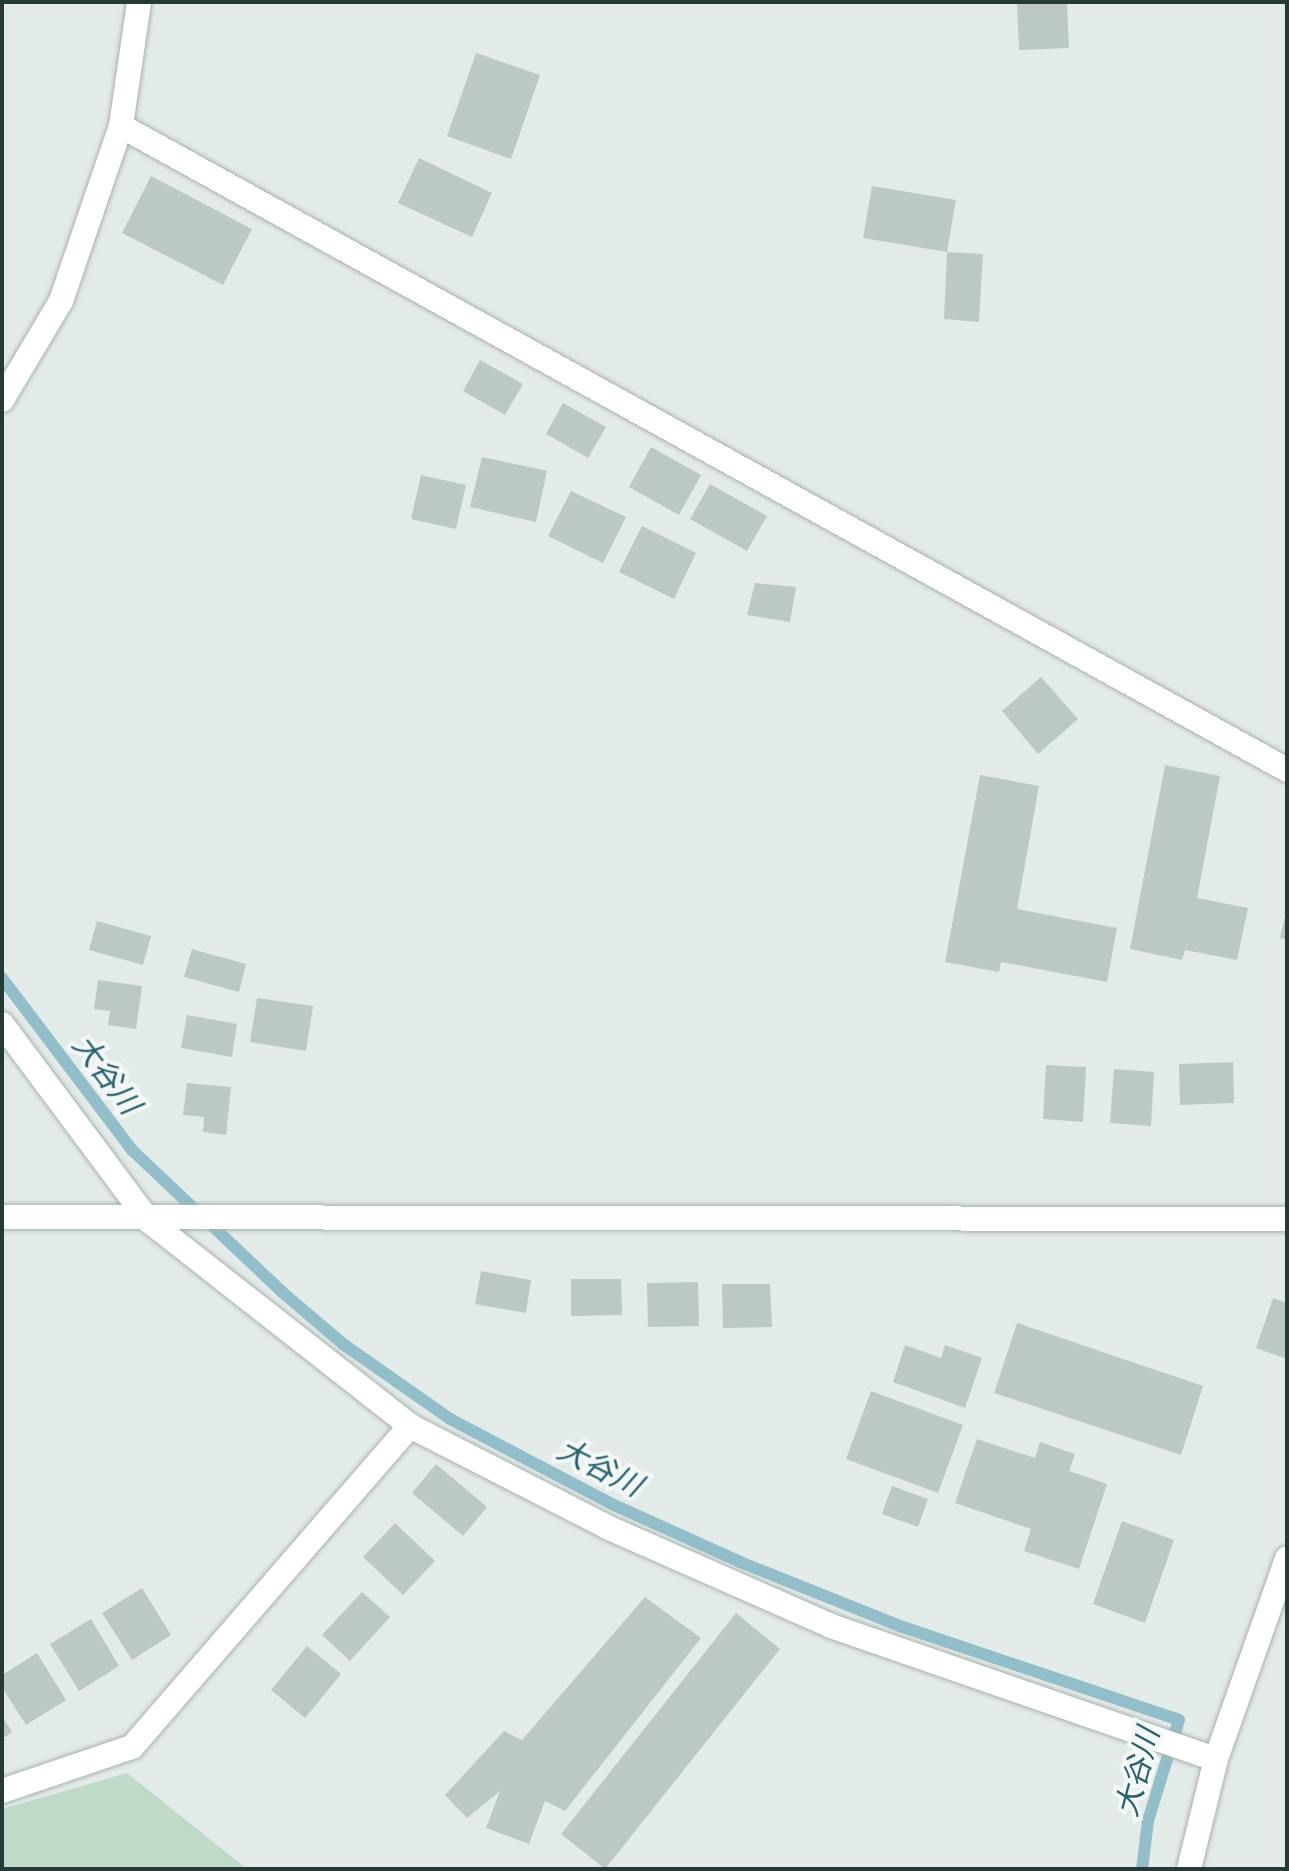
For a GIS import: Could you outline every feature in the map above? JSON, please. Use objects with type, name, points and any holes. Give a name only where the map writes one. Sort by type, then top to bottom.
[{"type":"street","points":[[2,400],[61,301],[121,126],[139,2]]},
{"type":"street","points":[[121,126],[1287,770]]},
{"type":"street","points":[[2,1024],[149,1221],[410,1426],[607,1527],[831,1626],[1216,1759]]},
{"type":"street","points":[[2,1217],[149,1221],[1287,1219]]},
{"type":"street","points":[[2,1791],[132,1747],[410,1426]]},
{"type":"street","points":[[1189,1869],[1216,1759],[1287,1558]]},
{"type":"green space","points":[[127,1773],[247,1869],[2,1869],[2,1809]]},
{"type":"building","points":[[1067,2],[1069,48],[1019,50],[1017,3]]},
{"type":"building","points":[[476,53],[540,75],[511,159],[447,136]]},
{"type":"building","points":[[419,158],[492,193],[472,237],[398,203]]},
{"type":"building","points":[[151,176],[252,229],[223,285],[122,233]]},
{"type":"building","points":[[872,186],[956,200],[947,252],[863,238]]},
{"type":"building","points":[[947,252],[983,254],[979,322],[944,319]]},
{"type":"building","points":[[480,360],[523,384],[505,415],[463,391]]},
{"type":"building","points":[[563,403],[606,427],[588,458],[546,434]]},
{"type":"building","points":[[651,447],[701,475],[679,515],[629,487]]},
{"type":"building","points":[[482,457],[547,471],[536,522],[470,507]]},
{"type":"building","points":[[421,475],[466,485],[456,529],[411,519]]},
{"type":"building","points":[[710,484],[767,516],[747,551],[690,519]]},
{"type":"building","points":[[571,491],[626,517],[603,563],[548,536]]},
{"type":"building","points":[[642,526],[696,553],[674,599],[619,572]]},
{"type":"building","points":[[755,583],[796,587],[790,622],[747,615]]},
{"type":"building","points":[[1041,677],[1078,719],[1038,754],[1002,711]]},
{"type":"building","points":[[1165,765],[1220,776],[1197,898],[1248,908],[1237,960],[1185,950],[1182,960],[1130,949]]},
{"type":"building","points":[[980,775],[1039,786],[1017,909],[1117,928],[1107,982],[1001,962],[999,972],[945,962]]},
{"type":"building","points":[[1287,912],[1287,940],[1280,938]]},
{"type":"building","points":[[97,921],[151,936],[143,965],[89,950]]},
{"type":"building","points":[[192,949],[246,964],[239,992],[184,977]]},
{"type":"building","points":[[98,980],[142,986],[136,1029],[108,1025],[110,1011],[94,1009]]},
{"type":"building","points":[[257,998],[313,1006],[306,1051],[250,1042]]},
{"type":"building","points":[[187,1015],[237,1024],[232,1057],[181,1048]]},
{"type":"building","points":[[1233,1062],[1234,1103],[1180,1105],[1179,1064]]},
{"type":"building","points":[[1046,1065],[1086,1067],[1083,1122],[1043,1119]]},
{"type":"building","points":[[1114,1069],[1154,1072],[1151,1126],[1110,1123]]},
{"type":"building","points":[[187,1083],[231,1087],[226,1135],[203,1132],[204,1117],[183,1115]]},
{"type":"building","points":[[481,1271],[531,1280],[526,1313],[475,1304]]},
{"type":"building","points":[[571,1279],[621,1279],[622,1315],[571,1316]]},
{"type":"building","points":[[698,1282],[699,1326],[648,1327],[647,1283]]},
{"type":"building","points":[[722,1284],[770,1284],[772,1327],[723,1328]]},
{"type":"building","points":[[1273,1298],[1287,1303],[1287,1359],[1256,1348]]},
{"type":"building","points":[[1017,1323],[1203,1386],[1181,1455],[994,1393]]},
{"type":"building","points":[[905,1345],[941,1358],[945,1345],[982,1358],[965,1408],[893,1382]]},
{"type":"building","points":[[871,1391],[963,1425],[938,1493],[846,1459]]},
{"type":"building","points":[[977,1439],[1035,1458],[1040,1442],[1075,1454],[1069,1471],[1107,1484],[1079,1569],[1024,1551],[1031,1529],[955,1503]]},
{"type":"building","points":[[436,1464],[487,1507],[463,1536],[412,1493]]},
{"type":"building","points":[[892,1486],[928,1499],[918,1527],[882,1514]]},
{"type":"building","points":[[1122,1521],[1174,1540],[1145,1623],[1093,1604]]},
{"type":"building","points":[[395,1523],[435,1561],[403,1595],[363,1557]]},
{"type":"building","points":[[142,1588],[171,1635],[132,1660],[102,1613]]},
{"type":"building","points":[[362,1592],[390,1617],[350,1661],[322,1635]]},
{"type":"building","points":[[645,1597],[701,1638],[565,1811],[545,1801],[529,1844],[486,1828],[500,1791],[467,1818],[445,1795],[504,1731],[522,1740]]},
{"type":"building","points":[[736,1613],[780,1649],[605,1869],[561,1834]]},
{"type":"building","points":[[91,1619],[119,1666],[79,1691],[50,1644]]},
{"type":"building","points":[[307,1646],[341,1674],[305,1718],[271,1690]]},
{"type":"building","points":[[37,1653],[66,1700],[26,1725],[2,1687],[2,1675]]},
{"type":"building","points":[[2,1716],[12,1732],[2,1739]]},
{"type":"waterway","name":"大谷川","points":[[2,978],[132,1150],[282,1292],[343,1344],[450,1419],[614,1505],[740,1562],[900,1626],[1179,1720],[1148,1821],[1142,1869]]}]
